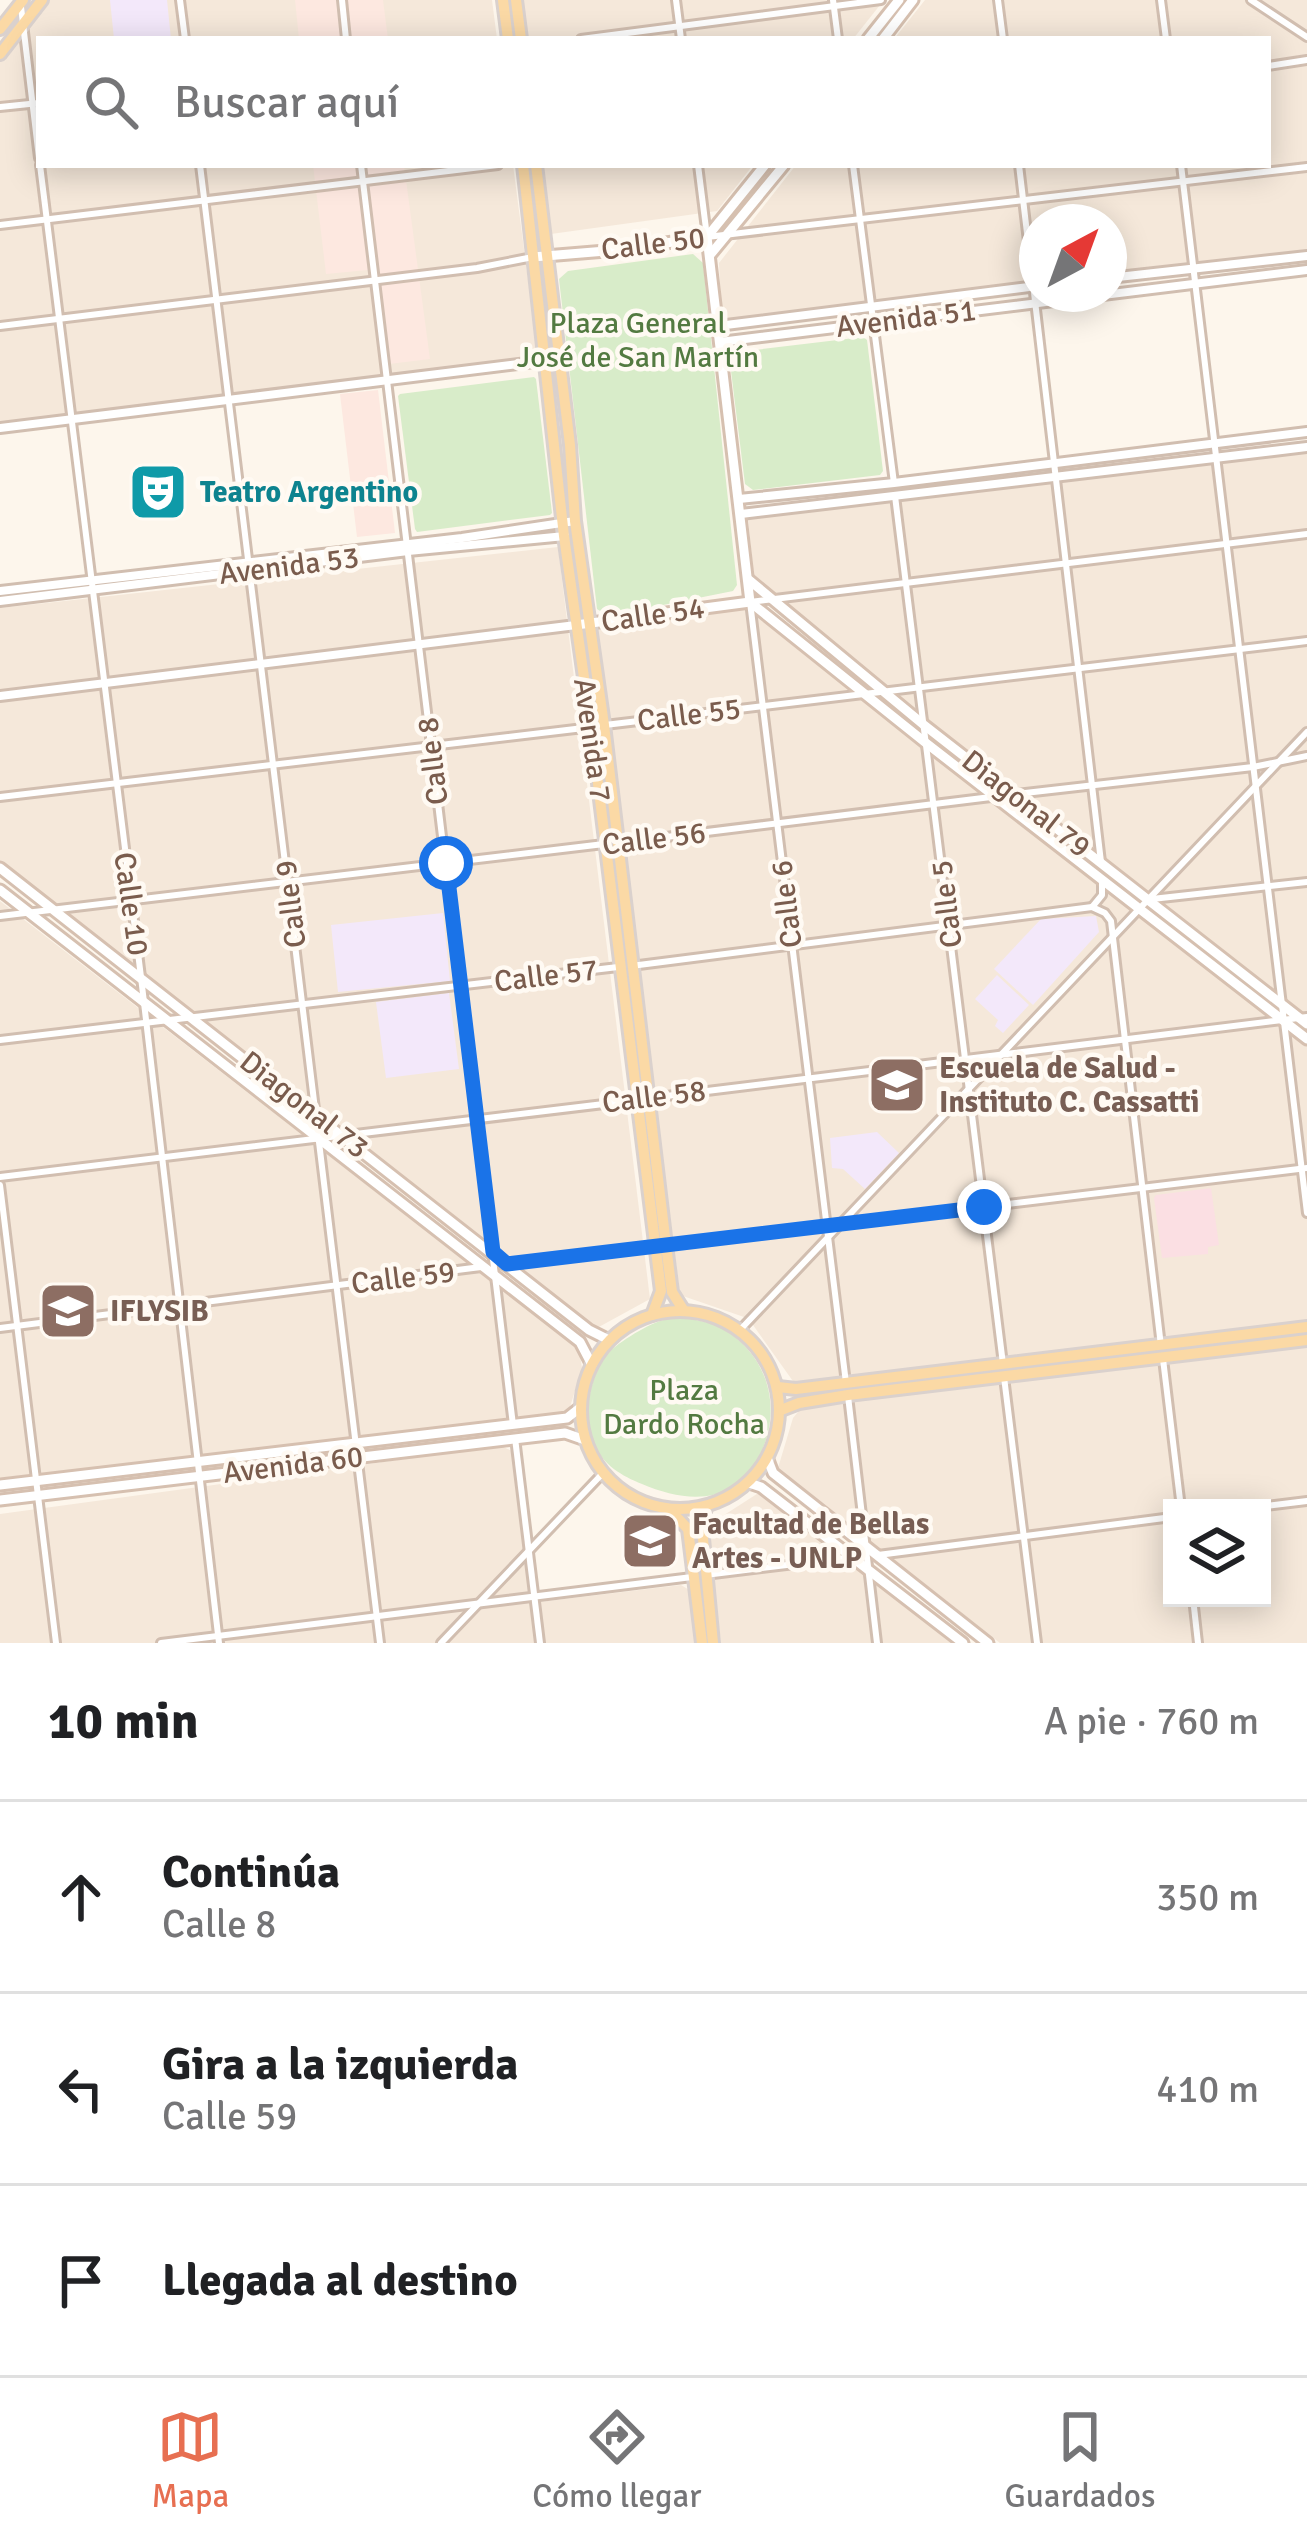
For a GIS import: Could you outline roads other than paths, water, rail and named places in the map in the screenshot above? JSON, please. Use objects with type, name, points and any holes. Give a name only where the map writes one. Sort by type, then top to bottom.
[{"type":"main road","points":[[0,54],[42,0]]},
{"type":"main road","points":[[503,0],[508,36]]},
{"type":"main road","points":[[516,0],[521,36]]},
{"type":"main road","points":[[870,36],[899,0]]},
{"type":"main road","points":[[885,36],[913,0]]},
{"type":"main road","points":[[0,29],[21,1]]},
{"type":"main road","name":"Avenida 7","points":[[524,168],[570,445],[570,529]]},
{"type":"main road","name":"Avenida 7","points":[[536,168],[543,361],[597,726],[660,1246],[661,1291],[652,1315]]},
{"type":"main road","points":[[707,237],[763,168]]},
{"type":"main road","points":[[710,255],[782,168]]},
{"type":"main road","name":"Calle 50","points":[[539,256],[707,237]]},
{"type":"main road","name":"Calle 6","points":[[707,237],[750,602]]},
{"type":"main road","name":"Diagonal 79","points":[[748,580],[1101,862],[1307,1039]]},
{"type":"main road","name":"Diagonal 79","points":[[750,602],[1101,878],[1144,903],[1304,1020]]},
{"type":"main road","name":"Calle 54","points":[[583,624],[750,602]]},
{"type":"main road","name":"Diagonal 73","points":[[0,868],[589,1330],[610,1340]]},
{"type":"main road","name":"Diagonal 73","points":[[0,890],[491,1270],[580,1342],[592,1365]]},
{"type":"main road","name":"Avenida 7","points":[[660,1246],[672,1292],[684,1311]]},
{"type":"main road","points":[[755,1485],[768,1460],[781,1410],[778,1387],[765,1358],[740,1330],[710,1315],[684,1311],[652,1315],[610,1340],[592,1365],[581,1407],[585,1440],[603,1473],[620,1490],[670,1510],[706,1507],[755,1485],[773,1473]]},
{"type":"main road","points":[[1162,1352],[1307,1327]]},
{"type":"main road","points":[[580,1342],[587,1339],[589,1330]]},
{"type":"main road","points":[[778,1387],[1307,1340]]},
{"type":"main road","points":[[781,1410],[799,1403],[1003,1369]]},
{"type":"main road","points":[[796,1389],[799,1403]]},
{"type":"main road","name":"Avenida 60","points":[[0,1485],[567,1418],[581,1407]]},
{"type":"main road","name":"Avenida 60","points":[[0,1500],[515,1438],[566,1433],[585,1440]]},
{"type":"main road","points":[[768,1460],[773,1473],[963,1643]]},
{"type":"main road","points":[[755,1485],[988,1643]]},
{"type":"main road","points":[[701,1643],[706,1507]]},
{"type":"main road","points":[[670,1510],[688,1529],[713,1643]]},
{"type":"street","points":[[180,0],[185,36]]},
{"type":"street","points":[[342,0],[346,36]]},
{"type":"street","points":[[676,0],[681,36]]},
{"type":"street","points":[[602,36],[881,0]]},
{"type":"street","points":[[998,0],[1003,36]]},
{"type":"street","points":[[1161,0],[1166,36]]},
{"type":"street","points":[[1251,0],[1307,37]]},
{"type":"street","name":"Calle 10","points":[[21,1],[36,103]]},
{"type":"street","points":[[834,3],[838,36]]},
{"type":"street","points":[[1271,66],[1307,60]]},
{"type":"street","points":[[0,107],[36,103]]},
{"type":"street","name":"Calle 50","points":[[707,237],[1307,167]]},
{"type":"street","name":"Calle 10","points":[[40,168],[219,1639]]},
{"type":"street","name":"Calle 9","points":[[200,168],[380,1643]]},
{"type":"street","name":"Calle 8","points":[[361,168],[493,1252],[491,1270],[540,1643]]},
{"type":"street","points":[[0,225],[472,168]]},
{"type":"street","name":"Calle 6","points":[[698,168],[707,237]]},
{"type":"street","name":"Calle 5","points":[[853,168],[1037,1643]]},
{"type":"street","points":[[1018,168],[1023,204]]},
{"type":"street","points":[[1181,168],[1307,1213]]},
{"type":"street","name":"Calle 50","points":[[0,326],[477,268],[539,256]]},
{"type":"street","points":[[1127,276],[1307,256]]},
{"type":"street","name":"Avenida 51","points":[[1127,292],[1307,270]]},
{"type":"street","name":"Avenida 51","points":[[718,326],[1019,288]]},
{"type":"street","name":"Avenida 51","points":[[720,342],[1019,305]]},
{"type":"street","points":[[1037,312],[1101,862]]},
{"type":"street","points":[[0,428],[543,361]]},
{"type":"street","points":[[739,499],[1307,432]]},
{"type":"street","points":[[741,514],[1307,447]]},
{"type":"street","name":"Avenida 53","points":[[0,601],[570,529]]},
{"type":"street","name":"Calle 54","points":[[750,602],[1307,534]]},
{"type":"street","name":"Avenida 53","points":[[0,591],[91,586]]},
{"type":"street","name":"Calle 6","points":[[750,602],[877,1643]]},
{"type":"street","name":"Calle 54","points":[[0,696],[583,624]]},
{"type":"street","name":"Calle 55","points":[[0,797],[1307,641]]},
{"type":"street","points":[[740,1330],[1307,732]]},
{"type":"street","name":"Calle 56","points":[[0,916],[1253,767],[1307,756]]},
{"type":"street","points":[[1092,907],[1102,895],[1101,878]]},
{"type":"street","points":[[1144,903],[1307,882]]},
{"type":"street","points":[[1092,907],[1108,917],[1180,1499]]},
{"type":"street","name":"Calle 57","points":[[0,1040],[1092,907]]},
{"type":"street","name":"Calle 58","points":[[0,1181],[808,1077],[1304,1020]]},
{"type":"street","name":"Calle 59","points":[[0,1328],[1304,1168]]},
{"type":"street","points":[[0,1181],[56,1643]]},
{"type":"street","points":[[441,1643],[603,1473]]},
{"type":"street","points":[[1271,1505],[1307,1501]]},
{"type":"street","points":[[161,1643],[1163,1518]]},
{"type":"street","points":[[1193,1607],[1198,1643]]},
{"type":"place","name":"Teatro Argentino","points":[[158,492]]},
{"type":"place","name":"Escuela de Salud - Instituto C. Cassatti","points":[[897,1085]]},
{"type":"place","name":"IFLYSIB","points":[[68,1311]]},
{"type":"place","name":"Facultad de Bellas Artes - UNLP","points":[[650,1541]]},
{"type":"park label","name":"Plaza General José de San Martín","points":[[638,340]]},
{"type":"park label","name":"Plaza Dardo Rocha","points":[[684,1407]]}]
